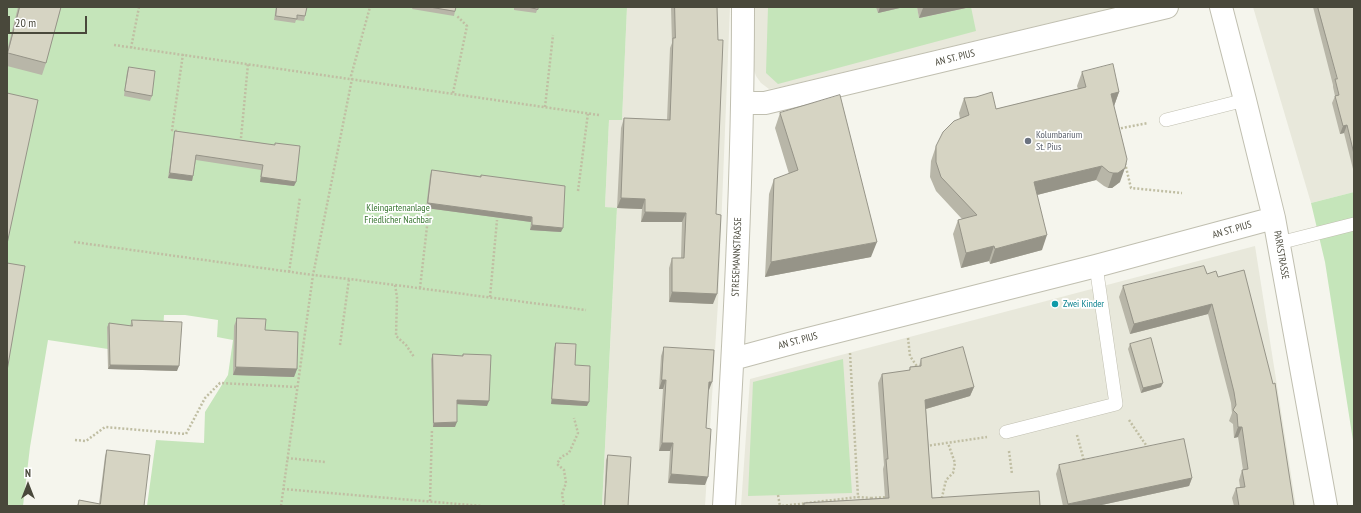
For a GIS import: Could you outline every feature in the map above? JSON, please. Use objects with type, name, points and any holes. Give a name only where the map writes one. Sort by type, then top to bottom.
[{"type":"street","name":"STRESEMANNSTRASSE","points":[[724,506],[733,359],[743,103],[743,7]]},
{"type":"street","name":"AN ST. PIUS","points":[[743,103],[765,103],[1167,7]]},
{"type":"street","name":"PARKSTRASSE","points":[[1221,7],[1274,218],[1326,506]]},
{"type":"street","name":"AN ST. PIUS","points":[[733,359],[1096,266],[1274,218]]},
{"type":"lane","points":[[1166,120],[1245,100]]},
{"type":"lane","points":[[1279,243],[1354,224]]},
{"type":"lane","points":[[1006,432],[1116,404],[1096,266]]},
{"type":"path","points":[[131,48],[138,7]]},
{"type":"path","points":[[281,506],[312,275],[352,80],[351,76],[370,7]]},
{"type":"path","points":[[453,93],[467,26],[456,14]]},
{"type":"path","points":[[545,107],[552,35]]},
{"type":"path","points":[[114,45],[599,115]]},
{"type":"path","points":[[179,132],[172,130],[183,54]]},
{"type":"path","points":[[241,138],[248,64]]},
{"type":"path","points":[[578,191],[588,114]]},
{"type":"path","points":[[1111,130],[1166,120]]},
{"type":"path","points":[[1116,129],[1118,136]]},
{"type":"path","points":[[1123,158],[1131,188],[1182,194]]},
{"type":"path","points":[[289,272],[300,197]]},
{"type":"path","points":[[420,288],[429,209]]},
{"type":"path","points":[[490,297],[496,220]]},
{"type":"path","points":[[74,242],[289,272],[586,310]]},
{"type":"path","points":[[340,345],[349,279]]},
{"type":"path","points":[[395,285],[397,297],[396,336],[406,345],[414,357]]},
{"type":"path","points":[[906,314],[910,356],[918,368]]},
{"type":"path","points":[[848,329],[858,496]]},
{"type":"path","points":[[75,440],[86,441],[105,427],[186,434],[205,398],[220,383],[296,387]]},
{"type":"path","points":[[564,506],[562,494],[566,483],[564,470],[558,464],[560,457],[568,453],[578,433],[574,418]]},
{"type":"path","points":[[1134,425],[1148,448]]},
{"type":"path","points":[[430,501],[432,428]]},
{"type":"path","points":[[924,446],[978,440],[1006,432]]},
{"type":"path","points":[[1078,440],[1085,462]]},
{"type":"path","points":[[940,506],[946,480],[953,473],[955,463],[948,443]]},
{"type":"path","points":[[287,458],[325,462]]},
{"type":"path","points":[[283,489],[482,506]]},
{"type":"path","points":[[778,495],[781,506],[858,496],[871,498],[887,497]]},
{"type":"path","points":[[871,498],[871,506]]},
{"type":"path","points":[[841,499],[841,506]]},
{"type":"shaded area","points":[[627,7],[730,7],[718,303],[705,506],[602,506],[617,209],[605,207],[609,120],[622,119]]},
{"type":"shaded area","points":[[755,7],[1117,7],[769,89],[761,83],[756,76],[753,67]]},
{"type":"shaded area","points":[[1253,7],[1354,7],[1354,192],[1311,203]]},
{"type":"shaded area","points":[[1255,246],[1296,506],[741,506],[750,379]]},
{"type":"green space","name":"Kleingartenanlage Friedlicher Nachbar","points":[[7,7],[627,7],[622,120],[609,120],[605,207],[617,208],[602,506],[147,506],[156,440],[204,443],[205,412],[228,375],[233,340],[217,337],[218,320],[185,315],[164,315],[162,348],[108,349],[48,340],[30,447],[23,506],[7,506]]},
{"type":"green space","points":[[768,7],[917,7],[919,18],[971,7],[976,31],[778,84],[766,73]]},
{"type":"green space","points":[[1354,192],[1354,447],[1325,262],[1311,203]]},
{"type":"green space","points":[[843,359],[852,493],[748,496],[753,382]]},
{"type":"building","points":[[20,7],[61,7],[46,63],[8,53]]},
{"type":"building","points":[[277,7],[307,7],[305,16],[297,15],[297,19],[276,16]]},
{"type":"building","points":[[430,7],[456,7],[455,11]]},
{"type":"building","points":[[675,7],[717,7],[718,40],[723,40],[716,214],[721,215],[717,294],[672,292],[672,258],[684,258],[686,213],[645,212],[645,199],[621,198],[624,118],[670,120],[673,38],[675,38]]},
{"type":"building","points":[[1318,7],[1354,7],[1354,154],[1347,125],[1343,126],[1335,96],[1339,95],[1335,79],[1337,79]]},
{"type":"building","name":"Kolumbarium St. Pius","points":[[1113,64],[1119,92],[1111,94],[1127,159],[1125,168],[1118,173],[1113,173],[1109,172],[1102,166],[1034,182],[1047,235],[995,249],[994,246],[966,253],[958,220],[977,215],[941,177],[936,162],[936,146],[943,132],[954,121],[969,115],[964,98],[976,97],[992,92],[996,109],[1086,87],[1082,72]]},
{"type":"building","points":[[129,67],[155,71],[152,96],[125,91]]},
{"type":"building","points":[[7,93],[38,100],[7,244]]},
{"type":"building","points":[[840,95],[877,242],[771,262],[774,179],[798,170],[780,113]]},
{"type":"building","points":[[175,131],[275,145],[275,143],[300,146],[296,182],[261,177],[263,165],[196,155],[193,176],[170,173]]},
{"type":"building","points":[[432,170],[565,186],[563,228],[532,225],[532,217],[428,203]]},
{"type":"building","points":[[7,263],[25,266],[7,371]]},
{"type":"building","points":[[1204,266],[1207,274],[1216,271],[1218,277],[1244,270],[1273,384],[1275,383],[1294,506],[1239,506],[1236,488],[1245,487],[1242,470],[1248,469],[1242,427],[1238,427],[1237,414],[1233,410],[1236,405],[1234,392],[1212,304],[1134,324],[1123,286]]},
{"type":"building","points":[[237,318],[266,319],[265,330],[298,332],[297,369],[236,367]]},
{"type":"building","points":[[132,320],[182,322],[179,366],[110,365],[109,323],[132,326]]},
{"type":"building","points":[[1151,338],[1163,383],[1143,388],[1130,344]]},
{"type":"building","points":[[556,343],[576,344],[575,365],[590,366],[589,402],[552,399]]},
{"type":"building","points":[[664,347],[714,350],[712,382],[709,382],[706,428],[711,429],[708,477],[671,474],[673,443],[662,443],[666,380],[662,380]]},
{"type":"building","points":[[963,347],[974,387],[925,400],[932,498],[1039,491],[1040,506],[804,506],[804,503],[889,498],[882,374],[910,370],[910,367],[921,366],[921,359]]},
{"type":"building","points":[[433,354],[463,356],[463,354],[491,355],[489,401],[457,400],[457,422],[434,423]]},
{"type":"building","points":[[1184,439],[1192,478],[1068,504],[1059,465]]},
{"type":"building","points":[[107,450],[150,455],[144,506],[78,506],[79,500],[100,504]]},
{"type":"building","points":[[608,455],[631,457],[628,506],[605,506]]},
{"type":"place","name":"Kolumbarium St. Pius","points":[[1028,141]]},
{"type":"place","name":"Zwei Kinder","points":[[1055,304]]}]
